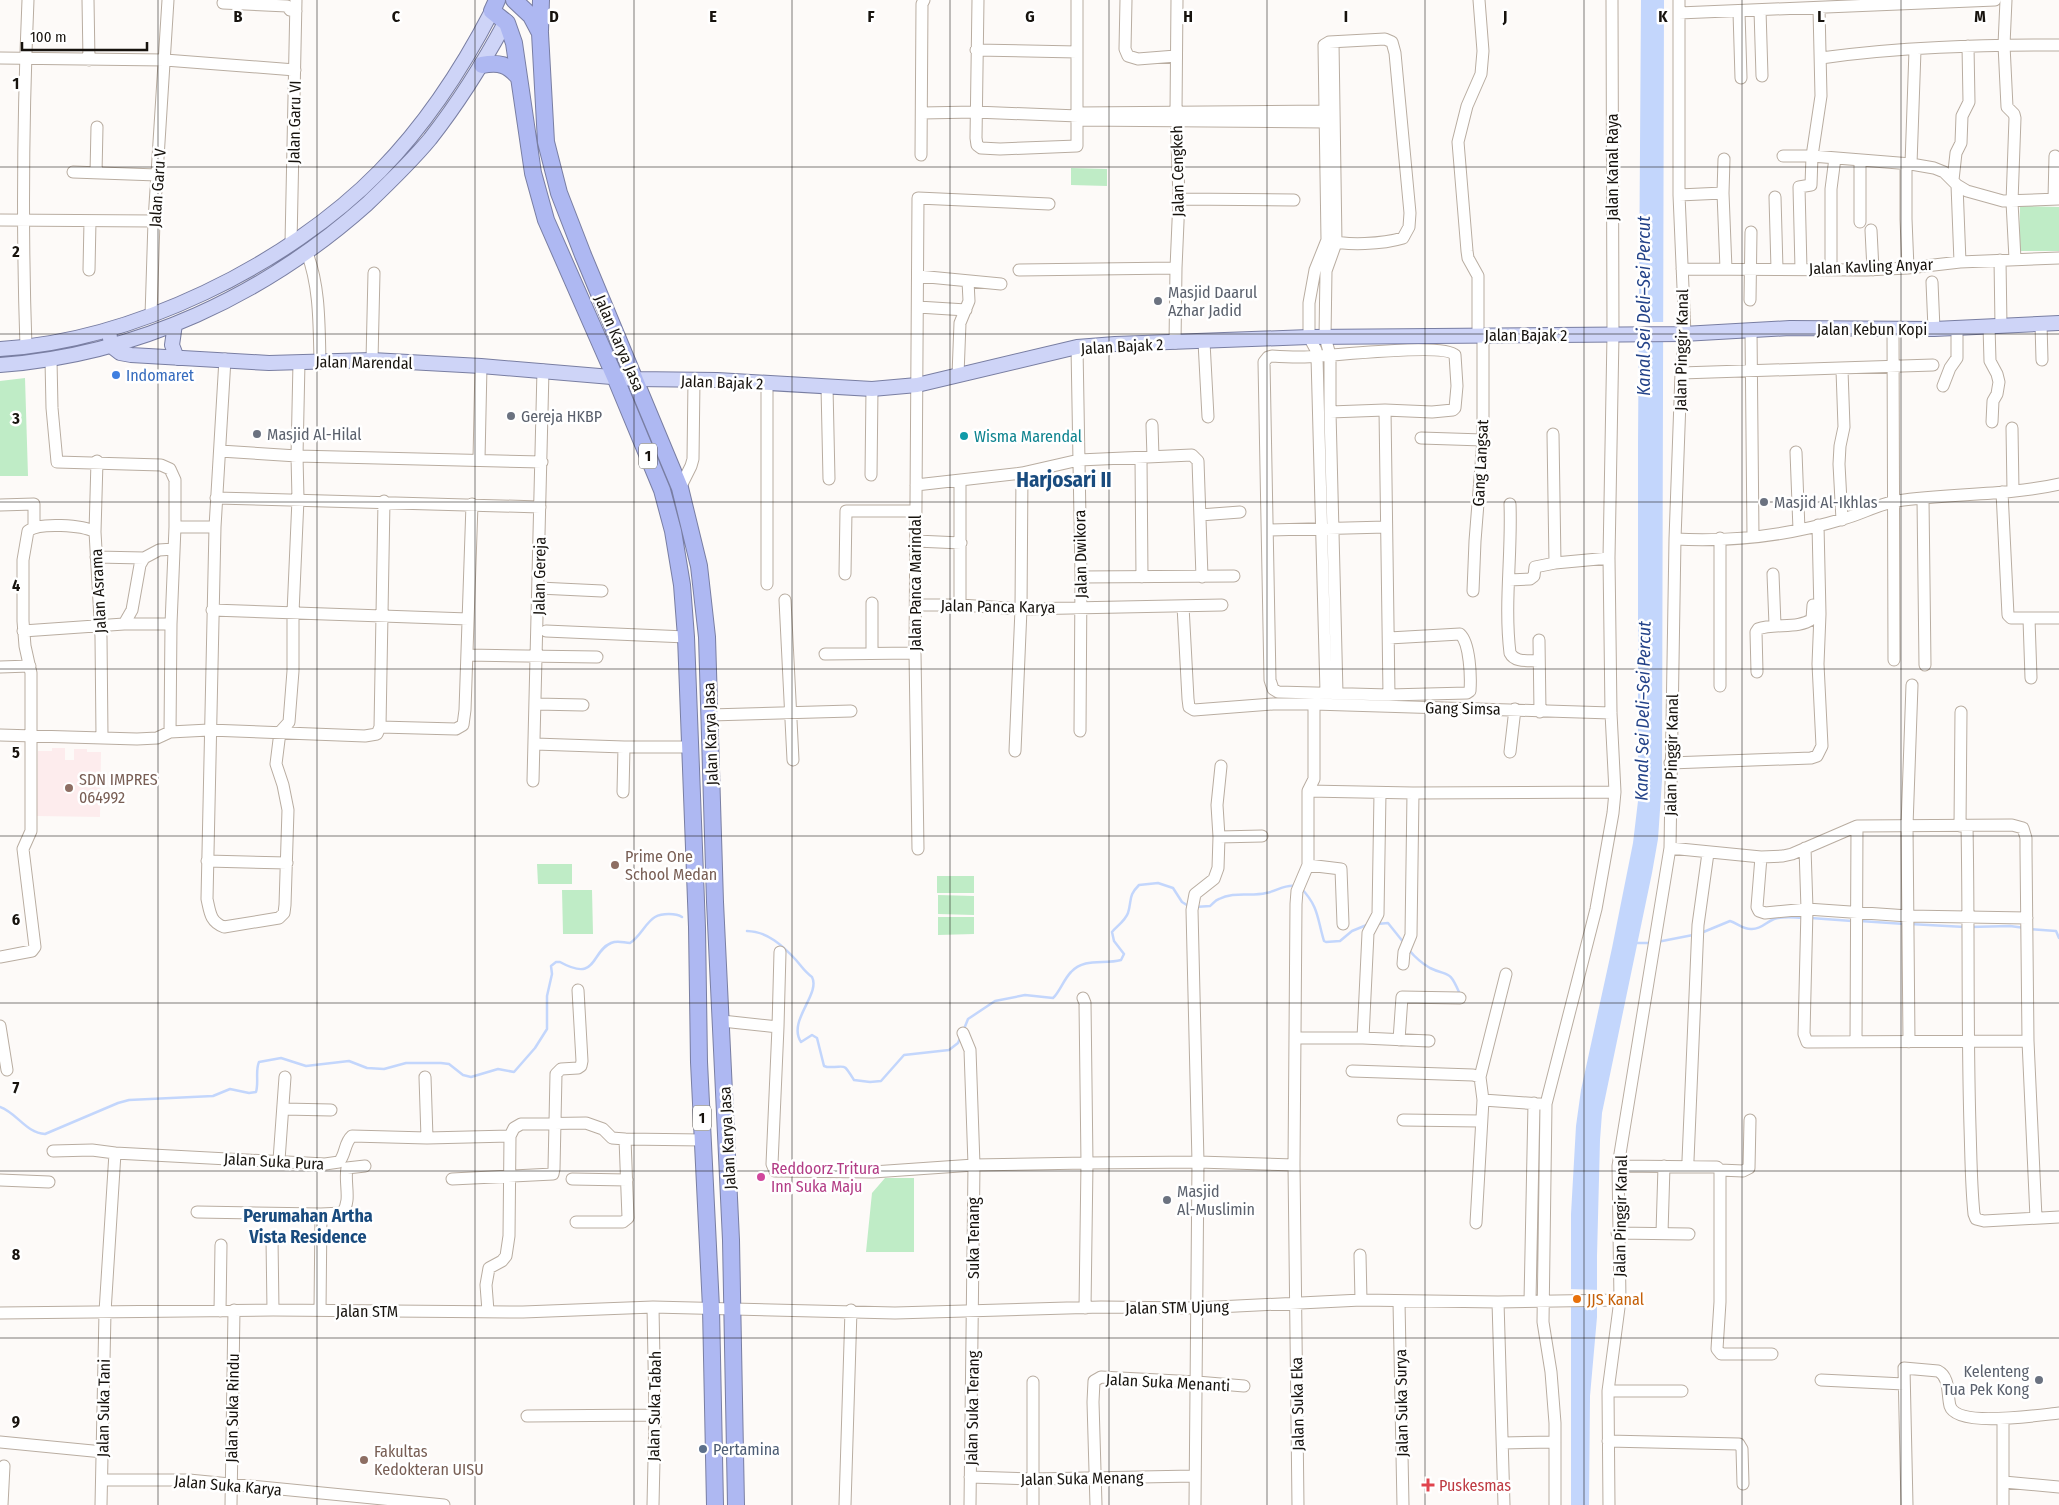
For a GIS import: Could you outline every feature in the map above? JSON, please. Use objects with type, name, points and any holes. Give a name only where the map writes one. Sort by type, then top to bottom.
[{"type":"highway","name":"Jalan Karya Jasa","points":[[516,0],[531,16],[540,33],[546,142],[559,193],[680,488],[699,566],[708,637],[716,936],[722,1021],[734,1308],[736,1505]]},
{"type":"highway","name":"1","points":[[506,21],[516,0]]},
{"type":"highway","points":[[540,33],[541,0]]},
{"type":"highway","points":[[494,5],[506,21]]},
{"type":"highway","name":"Jalan Karya Jasa","points":[[506,21],[514,43],[533,172],[546,220],[662,490],[671,522],[682,585],[693,815],[702,1140],[711,1308],[715,1505]]},
{"type":"highway","points":[[482,66],[496,62],[507,66],[519,78]]},
{"type":"highway","points":[[693,815],[713,814]]},
{"type":"main road","points":[[0,349],[26,347],[92,335],[151,316],[210,290],[291,243],[340,206],[379,172],[418,128],[475,44],[494,5]]},
{"type":"main road","points":[[0,365],[51,360],[95,350],[175,324],[237,296],[307,254],[393,180],[430,139],[482,66],[506,21]]},
{"type":"main road","name":"Jalan Kebun Kopi","points":[[1684,334],[1751,330],[1934,329],[2059,323]]},
{"type":"main road","points":[[175,324],[172,345],[177,358]]},
{"type":"main road","points":[[109,330],[111,346]]},
{"type":"main road","points":[[1615,335],[1684,334]]},
{"type":"main road","points":[[92,335],[95,350]]},
{"type":"main road","name":"Jalan Bajak 2","points":[[636,379],[767,383],[872,389],[917,385],[1077,347],[1116,344],[1309,337],[1615,335]]},
{"type":"main road","name":"Jalan Marendal","points":[[111,346],[120,353],[177,358],[225,359],[269,363],[372,360],[543,370],[636,379]]},
{"type":"street","points":[[26,347],[23,264],[25,58],[28,0]]},
{"type":"street","points":[[88,0],[89,60]]},
{"type":"street","name":"Jalan Garu V","points":[[151,316],[154,220],[168,0]]},
{"type":"street","points":[[921,155],[922,4],[924,0]]},
{"type":"street","points":[[978,0],[975,112],[977,145],[986,149],[1076,147],[1078,144],[1077,0]]},
{"type":"street","points":[[1126,0],[1125,49],[1128,56],[1138,59],[1176,56]]},
{"type":"street","name":"Jalan Cengkeh","points":[[1175,343],[1179,199],[1176,117],[1177,0]]},
{"type":"street","name":"Gang Langsat","points":[[1473,591],[1483,440],[1480,335],[1478,276],[1468,258],[1458,142],[1467,106],[1481,74],[1483,51],[1480,0]]},
{"type":"street","name":"Jalan Kanal Raya","points":[[1612,0],[1615,335]]},
{"type":"street","name":"Jalan Pinggir Kanal","points":[[1609,1505],[1608,1391],[1615,1300],[1618,1166],[1655,929],[1670,848],[1675,539],[1684,334],[1679,195],[1679,0]]},
{"type":"street","points":[[1679,13],[1819,9],[1994,0]]},
{"type":"street","points":[[2006,0],[2004,45],[2007,107],[2014,114],[2012,202],[2014,259]]},
{"type":"street","points":[[222,3],[287,6],[290,10],[296,6]]},
{"type":"street","name":"Jalan Garu VI","points":[[291,243],[296,6]]},
{"type":"street","points":[[1801,269],[1799,187],[1810,185],[1812,156],[1820,106],[1819,9]]},
{"type":"street","points":[[1760,10],[1762,76]]},
{"type":"street","points":[[1739,12],[1741,78]]},
{"type":"street","points":[[1380,38],[1389,40],[1394,46],[1410,213],[1409,227],[1402,238],[1382,242],[1332,242],[1325,117],[1324,46],[1327,42],[1380,38]]},
{"type":"street","points":[[1332,692],[1327,530],[1317,356],[1309,337],[1309,303],[1332,242],[1333,42]]},
{"type":"street","points":[[1820,58],[1868,52],[1968,46],[2059,45]]},
{"type":"street","points":[[1960,262],[1955,183],[1956,153],[1961,143],[1962,116],[1969,102],[1968,46]]},
{"type":"street","points":[[976,50],[1077,52]]},
{"type":"street","points":[[1908,268],[1906,219],[1915,50]]},
{"type":"street","points":[[0,58],[165,60],[295,70]]},
{"type":"street","points":[[922,113],[975,112],[1078,116],[1325,117]]},
{"type":"street","points":[[96,173],[97,126]]},
{"type":"street","points":[[1783,156],[1812,156],[1860,160],[1939,170],[1955,183],[1974,194],[2012,202],[2057,199],[2055,156]]},
{"type":"street","points":[[1724,158],[1723,193],[1726,269]]},
{"type":"street","points":[[1831,269],[1831,189],[1834,158]]},
{"type":"street","points":[[1860,160],[1860,222]]},
{"type":"street","points":[[73,172],[157,175]]},
{"type":"street","points":[[1679,195],[1723,193]]},
{"type":"street","points":[[1774,197],[1777,269]]},
{"type":"street","name":"Jalan Panca Marindal","points":[[918,849],[915,511],[918,198],[1049,204]]},
{"type":"street","points":[[1179,199],[1294,200]]},
{"type":"street","points":[[0,220],[154,220]]},
{"type":"street","points":[[89,270],[90,221]]},
{"type":"street","points":[[1871,230],[1873,270]]},
{"type":"street","points":[[1750,300],[1751,232]]},
{"type":"street","points":[[307,254],[312,267],[316,293],[320,361]]},
{"type":"street","name":"Jalan Kavling Anyar","points":[[1682,269],[1873,270],[1960,262],[2059,258]]},
{"type":"street","points":[[1992,422],[1993,401],[1997,394],[1998,382],[1997,374],[1990,361],[1995,326],[2000,260]]},
{"type":"street","points":[[1019,270],[1176,268]]},
{"type":"street","points":[[1320,271],[1325,338],[1330,355],[1327,530]]},
{"type":"street","points":[[372,360],[374,273]]},
{"type":"street","points":[[918,276],[1001,284]]},
{"type":"street","points":[[958,376],[960,323],[968,301],[968,281]]},
{"type":"street","points":[[1932,282],[1934,329]]},
{"type":"street","points":[[918,307],[966,310]]},
{"type":"street","points":[[2041,324],[2042,360]]},
{"type":"street","points":[[1893,328],[1894,660]]},
{"type":"street","points":[[1943,386],[1950,368],[1957,358],[1957,328]]},
{"type":"street","points":[[1751,330],[1753,537]]},
{"type":"street","points":[[1555,1505],[1552,1372],[1543,1322],[1545,1300],[1546,1104],[1596,909],[1615,792],[1611,713],[1609,558],[1615,335]]},
{"type":"street","points":[[1204,342],[1208,417]]},
{"type":"street","name":"Jalan Dwikora","points":[[1077,347],[1081,577],[1080,731]]},
{"type":"street","points":[[1330,412],[1385,410],[1432,412],[1456,408],[1457,386],[1454,353],[1442,350],[1317,356],[1272,356],[1268,357],[1264,362],[1272,687],[1274,692],[1332,692],[1389,695],[1467,693],[1470,691],[1467,646],[1465,638],[1460,634],[1389,638]]},
{"type":"street","points":[[225,359],[216,498],[212,610],[207,899],[211,919],[224,928],[279,918],[284,913],[288,810],[276,764],[280,732],[287,726],[290,716],[293,671],[300,362]]},
{"type":"street","points":[[51,360],[52,408],[57,462],[97,461],[161,464],[167,467],[175,480],[170,732]]},
{"type":"street","points":[[1682,373],[1842,370],[1934,365]]},
{"type":"street","points":[[479,459],[481,366]]},
{"type":"street","name":"Jalan Gereja","points":[[533,781],[543,370]]},
{"type":"street","points":[[1842,370],[1844,427],[1839,464],[1842,520]]},
{"type":"street","points":[[680,488],[692,466],[693,459],[694,380]]},
{"type":"street","points":[[766,584],[767,383]]},
{"type":"street","points":[[827,387],[829,479]]},
{"type":"street","points":[[871,475],[872,389]]},
{"type":"street","points":[[1385,410],[1389,695]]},
{"type":"street","points":[[1152,425],[1153,457]]},
{"type":"street","points":[[2012,428],[2008,491],[2008,615],[2011,618],[2059,618]]},
{"type":"street","points":[[1553,434],[1552,484],[1555,563]]},
{"type":"street","points":[[1421,438],[1483,440]]},
{"type":"street","points":[[220,451],[297,456],[542,462]]},
{"type":"street","points":[[1796,452],[1799,530]]},
{"type":"street","points":[[916,485],[1022,473],[1079,460],[1192,454],[1196,458],[1202,576]]},
{"type":"street","points":[[1141,458],[1142,577]]},
{"type":"street","points":[[96,532],[97,461]]},
{"type":"street","points":[[1015,751],[1021,609],[1022,473]]},
{"type":"street","points":[[960,481],[960,605]]},
{"type":"street","points":[[1675,539],[1753,537],[1799,530],[1842,520],[1895,502],[2059,484]]},
{"type":"street","points":[[216,498],[540,506]]},
{"type":"street","points":[[1923,499],[1925,665]]},
{"type":"street","points":[[0,734],[157,738],[170,732],[209,730],[365,736],[376,734],[380,727],[384,501]]},
{"type":"street","points":[[0,505],[34,504],[34,527],[28,531],[23,560],[23,631],[30,666],[32,736],[31,831],[22,849],[34,947],[32,951],[0,957]]},
{"type":"street","points":[[380,727],[456,729],[463,725],[466,710],[472,504]]},
{"type":"street","points":[[1510,504],[1508,638],[1510,653],[1512,658],[1518,660],[1539,661]]},
{"type":"street","points":[[845,574],[846,511],[915,511]]},
{"type":"street","points":[[1200,515],[1240,512]]},
{"type":"street","name":"Jalan Asrama","points":[[34,527],[71,526],[89,528],[96,532],[102,736]]},
{"type":"street","points":[[1757,672],[1756,632],[1761,628],[1775,625],[1807,623],[1812,619],[1814,611],[1815,526]]},
{"type":"street","points":[[1670,763],[1811,758],[1817,756],[1820,752],[1822,737],[1818,664],[1820,614],[1815,526]]},
{"type":"street","points":[[175,527],[215,527]]},
{"type":"street","points":[[1268,530],[1386,527]]},
{"type":"street","points":[[1720,538],[1720,686]]},
{"type":"street","points":[[916,541],[961,543]]},
{"type":"street","points":[[96,557],[144,558],[159,550],[174,549]]},
{"type":"street","points":[[124,624],[132,610],[140,565],[144,558]]},
{"type":"street","points":[[1509,580],[1530,579],[1534,576],[1535,567],[1555,563],[1609,558]]},
{"type":"street","points":[[1772,574],[1775,625]]},
{"type":"street","points":[[1081,577],[1234,576]]},
{"type":"street","points":[[539,588],[602,590]]},
{"type":"street","points":[[785,600],[792,760]]},
{"type":"street","points":[[872,603],[872,653]]},
{"type":"street","name":"Jalan Panca Karya","points":[[916,605],[960,605],[1021,609],[1222,605]]},
{"type":"street","name":"Gang Simsa","points":[[1182,606],[1189,707],[1194,710],[1273,704],[1314,704],[1611,713]]},
{"type":"street","points":[[212,610],[468,619]]},
{"type":"street","points":[[2029,619],[2030,678]]},
{"type":"street","points":[[23,631],[124,624],[171,624]]},
{"type":"street","points":[[546,631],[686,638]]},
{"type":"street","points":[[1539,640],[1540,712]]},
{"type":"street","points":[[825,654],[915,653]]},
{"type":"street","points":[[467,655],[598,657]]},
{"type":"street","points":[[0,667],[30,666]]},
{"type":"street","points":[[1908,1042],[1907,826],[1912,685]]},
{"type":"street","points":[[536,704],[583,705]]},
{"type":"street","points":[[1314,704],[1314,779],[1308,791],[1307,868],[1341,869],[1342,924]]},
{"type":"street","points":[[1510,752],[1515,709]]},
{"type":"street","points":[[710,715],[851,711]]},
{"type":"street","points":[[1961,712],[1963,826],[1969,919],[1967,944],[1967,1041],[1974,1214],[1976,1220],[1984,1221],[2059,1218]]},
{"type":"street","points":[[535,744],[690,747]]},
{"type":"street","points":[[623,792],[624,747]]},
{"type":"street","points":[[1195,1505],[1198,1162],[1192,910],[1195,894],[1214,879],[1218,868],[1217,805],[1221,766]]},
{"type":"street","points":[[1308,791],[1380,793],[1615,792]]},
{"type":"street","points":[[1363,1038],[1368,934],[1378,914],[1380,793]]},
{"type":"street","points":[[1402,964],[1411,935],[1413,793]]},
{"type":"street","points":[[1670,848],[1761,857],[1788,855],[1857,826],[2012,825],[2022,828],[2026,838],[2028,1041],[2036,1218]]},
{"type":"street","points":[[1856,1042],[1857,826]]},
{"type":"street","points":[[1219,837],[1262,836]]},
{"type":"street","points":[[1805,848],[1807,912],[1805,1038],[1807,1042],[2028,1041]]},
{"type":"street","points":[[1688,1160],[1698,925],[1708,853]]},
{"type":"street","points":[[1761,857],[1757,907],[1765,913],[1807,912],[1856,919],[1908,922],[2027,919]]},
{"type":"street","points":[[208,861],[287,863]]},
{"type":"street","name":"Jalan Suka Eka","points":[[1298,1505],[1294,1038],[1297,890],[1307,868]]},
{"type":"street","points":[[780,952],[772,1164],[774,1171],[873,1172],[974,1165],[1087,1163],[1198,1162],[1294,1164]]},
{"type":"street","points":[[1476,1223],[1480,1121],[1483,1100],[1480,1077],[1506,974]]},
{"type":"street","points":[[452,1179],[552,1174],[554,1169],[556,1071],[578,1068],[581,1066],[582,1061],[578,990]]},
{"type":"street","points":[[1399,1040],[1402,997],[1460,998]]},
{"type":"street","points":[[1083,998],[1085,1003],[1087,1071],[1085,1308]]},
{"type":"street","points":[[722,1021],[778,1027]]},
{"type":"street","points":[[0,1026],[7,1070]]},
{"type":"street","name":"Suka Tenang","points":[[963,1033],[970,1050],[974,1165],[974,1310]]},
{"type":"street","points":[[1294,1038],[1363,1038],[1429,1041]]},
{"type":"street","points":[[1352,1071],[1473,1075],[1480,1077]]},
{"type":"street","points":[[279,1160],[285,1077]]},
{"type":"street","points":[[425,1077],[426,1138]]},
{"type":"street","points":[[1483,1100],[1546,1104]]},
{"type":"street","points":[[1530,1301],[1534,1103]]},
{"type":"street","points":[[284,1109],[331,1110]]},
{"type":"street","points":[[1403,1120],[1480,1121]]},
{"type":"street","points":[[1618,1166],[1714,1166],[1720,1170],[1744,1171],[1749,1168],[1750,1120]]},
{"type":"street","points":[[488,1310],[486,1285],[488,1268],[502,1261],[506,1256],[510,1136],[514,1128],[521,1124],[555,1125],[586,1123],[596,1125],[612,1138],[702,1140]]},
{"type":"street","name":"Jalan Suka Pura","points":[[53,1151],[92,1150],[116,1153],[336,1164],[342,1158],[347,1140],[352,1136],[426,1138],[510,1136]]},
{"type":"street","points":[[576,1222],[626,1220],[629,1214],[625,1139]]},
{"type":"street","points":[[105,1312],[116,1153]]},
{"type":"street","points":[[197,1212],[342,1213],[346,1209],[347,1201],[347,1168],[365,1166]]},
{"type":"street","points":[[1662,1233],[1664,1166]]},
{"type":"street","points":[[1720,1170],[1720,1302],[1717,1349],[1720,1354],[1772,1354]]},
{"type":"street","points":[[572,1179],[627,1180]]},
{"type":"street","points":[[0,1180],[49,1182]]},
{"type":"street","points":[[320,1310],[321,1214]]},
{"type":"street","points":[[1617,1233],[1690,1234]]},
{"type":"street","points":[[272,1239],[273,1310]]},
{"type":"street","points":[[220,1311],[221,1245]]},
{"type":"street","points":[[1360,1255],[1361,1300]]},
{"type":"street","name":"Jalan STM Ujung","points":[[734,1308],[895,1312],[1197,1308],[1361,1300],[1399,1302],[1615,1300]]},
{"type":"street","name":"Jalan Suka Surya","points":[[1399,1302],[1403,1505]]},
{"type":"street","points":[[1498,1302],[1504,1505]]},
{"type":"street","name":"Jalan STM","points":[[0,1312],[488,1310],[523,1312],[653,1307],[734,1308]]},
{"type":"street","name":"Jalan Suka Tabah","points":[[653,1307],[655,1414],[653,1505]]},
{"type":"street","name":"Jalan Suka Rindu","points":[[231,1505],[234,1310]]},
{"type":"street","points":[[845,1505],[851,1310]]},
{"type":"street","name":"Jalan Suka Terang","points":[[970,1505],[974,1310]]},
{"type":"street","name":"Jalan Suka Tani","points":[[101,1505],[105,1312]]},
{"type":"street","points":[[1907,1505],[1904,1368],[1938,1371],[1943,1374],[1946,1379],[1950,1404],[1955,1414],[1963,1417],[2003,1419],[2059,1414]]},
{"type":"street","name":"Jalan Suka Menanti","points":[[1095,1477],[1094,1382],[1101,1377],[1244,1386]]},
{"type":"street","points":[[1821,1380],[1904,1384]]},
{"type":"street","points":[[1033,1505],[1034,1382]]},
{"type":"street","points":[[1608,1391],[1682,1391]]},
{"type":"street","points":[[527,1416],[655,1414]]},
{"type":"street","points":[[2003,1419],[2003,1505]]},
{"type":"street","points":[[1608,1441],[1739,1444],[1742,1449],[1743,1484]]},
{"type":"street","points":[[0,1442],[103,1452]]},
{"type":"street","points":[[1503,1443],[1555,1442]]},
{"type":"street","points":[[2,1505],[4,1466]]},
{"type":"street","name":"Jalan Suka Menang","points":[[970,1476],[1033,1480],[1194,1476]]},
{"type":"street","points":[[1095,1477],[1096,1505]]},
{"type":"street","name":"Jalan Suka Karya","points":[[102,1480],[189,1480],[324,1500],[444,1505]]},
{"type":"street","points":[[2004,1482],[2059,1486]]},
{"type":"shaded area","name":"SDN IMPRES 064992","points":[[52,748],[65,748],[65,760],[74,760],[74,749],[87,749],[87,752],[101,752],[100,817],[37,816],[38,751],[52,751]]},
{"type":"green space","points":[[1071,168],[1107,169],[1107,186],[1071,185]]},
{"type":"green space","points":[[2020,206],[2059,207],[2059,251],[2019,251]]},
{"type":"green space","points":[[25,378],[28,476],[0,476],[0,381]]},
{"type":"green space","points":[[537,864],[572,864],[572,884],[538,884]]},
{"type":"green space","points":[[937,876],[974,876],[974,893],[937,893]]},
{"type":"green space","points":[[562,890],[592,890],[593,934],[563,934]]},
{"type":"green space","points":[[938,895],[974,896],[974,915],[938,914]]},
{"type":"green space","points":[[938,917],[974,917],[974,934],[938,935]]},
{"type":"green space","points":[[885,1178],[914,1178],[914,1252],[866,1252],[872,1193]]},
{"type":"water","name":"Kanal Sei Deli–Sei Percut","points":[[1641,0],[1664,0],[1662,781],[1658,839],[1652,873],[1602,1113],[1597,1317],[1590,1396],[1589,1505],[1571,1505],[1571,1214],[1576,1126],[1581,1090],[1633,843],[1638,801]]},
{"type":"pier","points":[[1637,322],[1666,322],[1666,338],[1637,338]]},
{"type":"pier","points":[[1569,1289],[1600,1290],[1600,1305],[1569,1305]]},
{"type":"waterway","points":[[964,1029],[968,1019],[995,1001],[1025,995],[1053,998],[1068,975],[1076,967],[1088,963],[1121,960],[1124,954],[1114,941],[1112,932],[1127,916],[1132,895],[1139,885],[1158,883],[1173,888],[1182,902],[1190,907]]},
{"type":"waterway","points":[[1195,907],[1210,906],[1218,900],[1231,895],[1260,894],[1288,886],[1296,886]]},
{"type":"waterway","points":[[1301,888],[1314,907],[1324,941],[1340,941],[1352,931],[1369,924]]},
{"type":"waterway","points":[[0,1107],[12,1114],[27,1127],[38,1133],[45,1134],[129,1100],[213,1096],[230,1089],[249,1093],[256,1092],[259,1062],[281,1058],[306,1066],[349,1061],[367,1068],[384,1069],[406,1063],[441,1063],[449,1064],[463,1075],[471,1077],[498,1069],[514,1072],[535,1048],[547,1029],[547,996],[552,974],[551,966],[556,962],[560,962],[572,968],[587,968],[604,947],[614,942],[630,943],[655,917],[669,914],[682,917]]},
{"type":"waterway","points":[[1701,933],[1730,921],[1752,929],[1759,928],[1777,918],[1803,918]]},
{"type":"waterway","points":[[1811,918],[1852,921]]},
{"type":"waterway","points":[[1860,921],[1905,924]]},
{"type":"waterway","points":[[1377,924],[1388,923],[1404,943]]},
{"type":"waterway","points":[[1910,924],[1965,927]]},
{"type":"waterway","points":[[1970,927],[2010,926],[2025,928]]},
{"type":"waterway","points":[[2030,929],[2056,931],[2059,938]]},
{"type":"waterway","points":[[747,931],[768,936],[774,940],[812,977],[814,984],[798,1025],[798,1034],[801,1042],[812,1035],[817,1038],[824,1066],[844,1067],[854,1080],[881,1081],[904,1055],[949,1050],[958,1043],[961,1036]]},
{"type":"waterway","points":[[1657,942],[1693,935]]},
{"type":"waterway","points":[[1634,943],[1651,943]]},
{"type":"waterway","points":[[1409,950],[1427,966],[1448,975],[1459,992]]},
{"type":"place","name":"Masjid Daarul Azhar Jadid","points":[[1158,301]]},
{"type":"place","name":"Indomaret","points":[[116,375]]},
{"type":"place","name":"Gereja HKBP","points":[[511,416]]},
{"type":"place","name":"Masjid Al-Hilal","points":[[257,434]]},
{"type":"place","name":"Wisma Marendal","points":[[964,436]]},
{"type":"place","name":"Masjid Al-Ikhlas","points":[[1764,502]]},
{"type":"place","name":"SDN IMPRES 064992","points":[[69,788]]},
{"type":"place","name":"Prime One School Medan","points":[[615,865]]},
{"type":"place","name":"Reddoorz Tritura Inn Suka Maju","points":[[761,1177]]},
{"type":"place","name":"Masjid Al-Muslimin","points":[[1167,1200]]},
{"type":"place","name":"JJS Kanal","points":[[1577,1299]]},
{"type":"place","name":"Kelenteng Tua Pek Kong","points":[[2039,1380]]},
{"type":"place","name":"Pertamina","points":[[703,1449]]},
{"type":"place","name":"Fakultas Kedokteran UISU","points":[[364,1460]]},
{"type":"place","name":"Puskesmas","points":[[1428,1485]]},
{"type":"district","name":"Harjosari II","points":[[1064,480]]},
{"type":"district","name":"Perumahan Artha Vista Residence","points":[[308,1226]]}]
